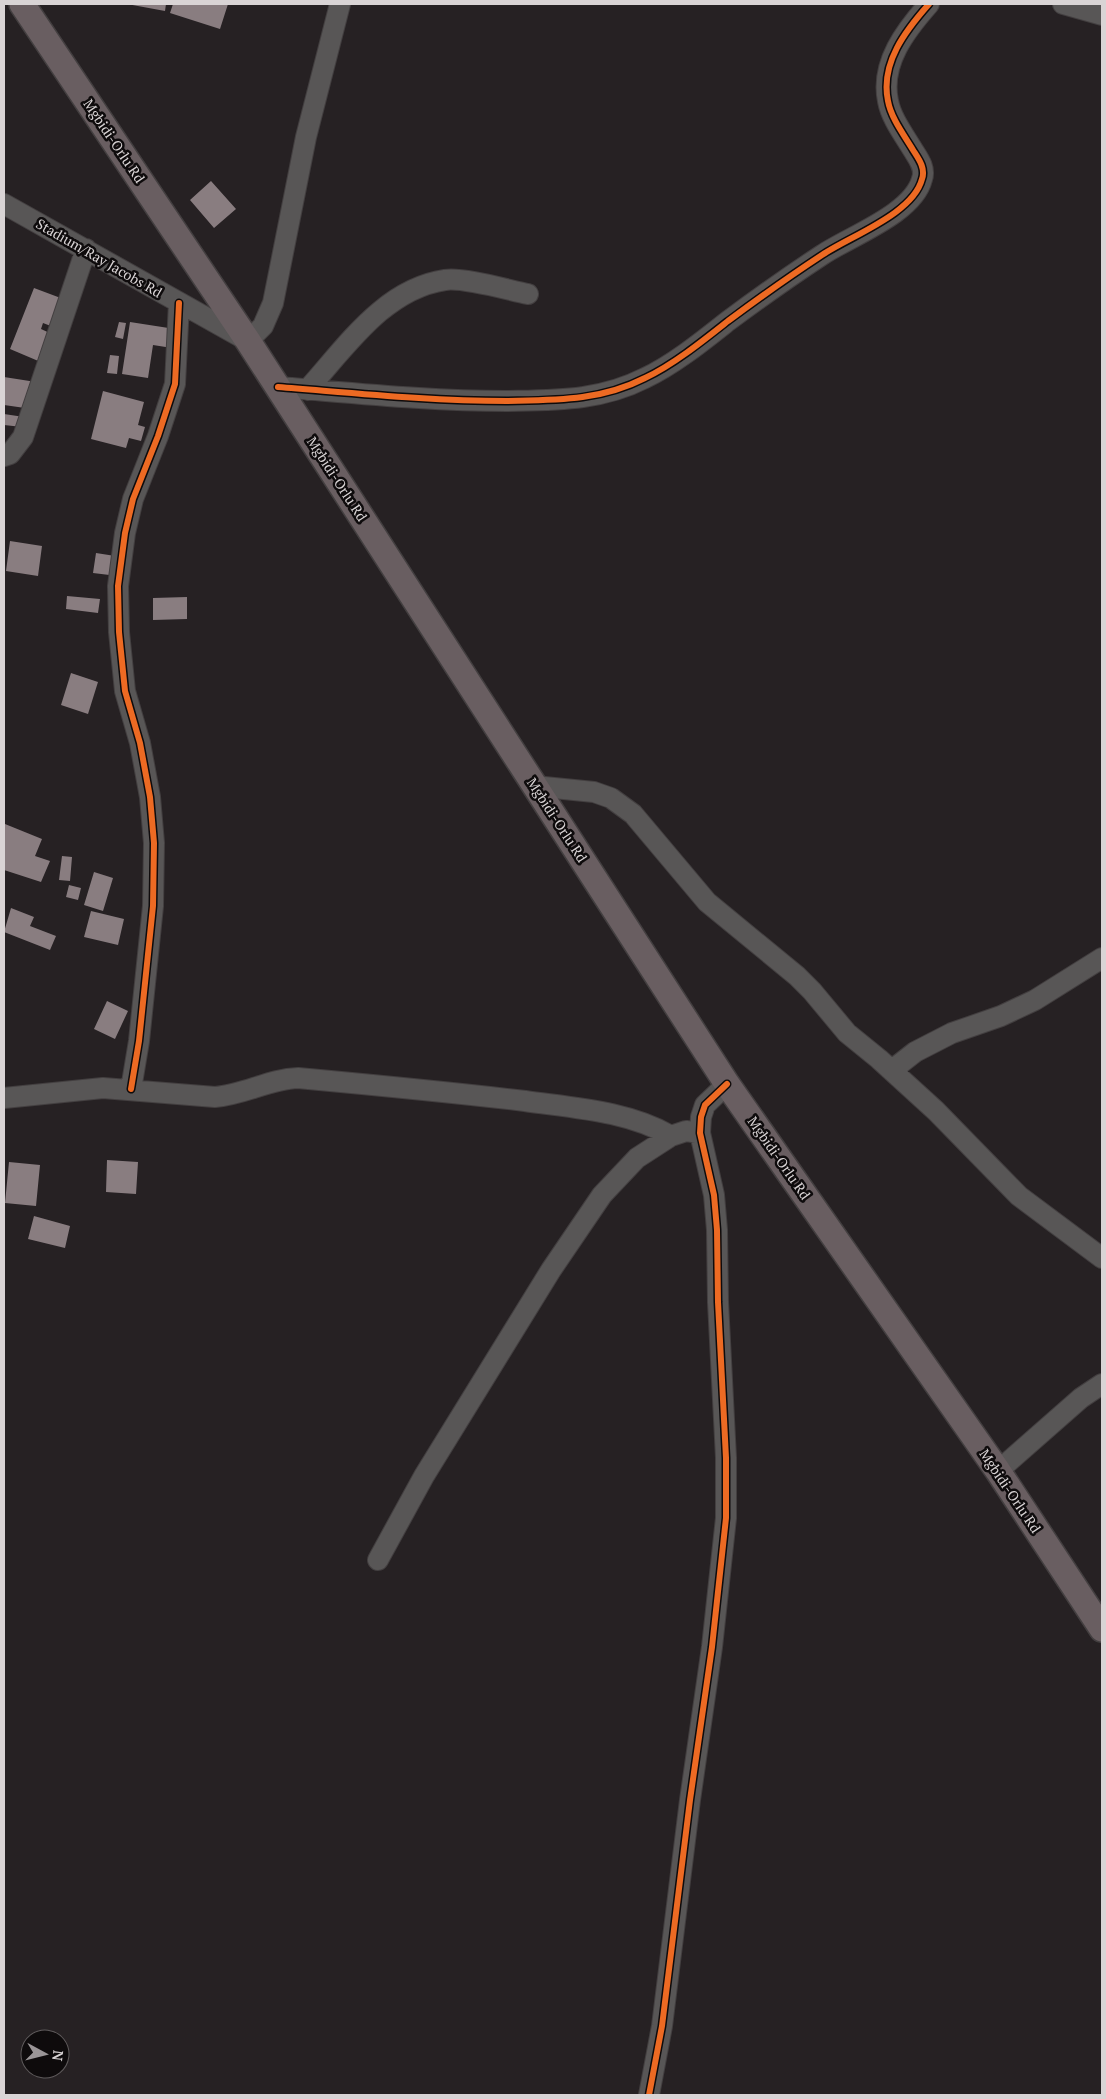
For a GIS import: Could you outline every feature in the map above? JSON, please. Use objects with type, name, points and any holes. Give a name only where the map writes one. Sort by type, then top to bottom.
[{"type":"main road","name":"Mgbidi-Orlu Rd","points":[[22,4],[248,340],[727,1084],[998,1471],[1102,1629]]},
{"type":"street","points":[[248,340],[263,326],[273,303],[306,137],[340,4]]},
{"type":"street","points":[[278,387],[458,401],[570,400],[615,391],[647,378],[701,342],[772,287],[838,244],[894,214],[913,196],[923,179],[922,165],[898,124],[888,101],[887,68],[901,41],[929,4]]},
{"type":"street","points":[[1063,4],[1102,15]]},
{"type":"street","name":"Stadium/Ray Jacobs Rd","points":[[4,204],[248,340]]},
{"type":"street","points":[[4,456],[10,454],[23,437],[86,249]]},
{"type":"street","points":[[307,390],[378,312],[411,289],[446,279],[528,294]]},
{"type":"street","points":[[131,1089],[139,1041],[152,906],[154,843],[150,797],[140,743],[125,691],[118,632],[118,586],[125,533],[133,499],[158,436],[175,384],[179,303]]},
{"type":"street","points":[[534,786],[594,792],[611,798],[633,814],[707,902],[797,976],[847,1033],[892,1070],[936,1111],[1020,1196],[1102,1258]]},
{"type":"street","points":[[892,1070],[915,1052],[952,1033],[1001,1016],[1035,1000],[1102,958]]},
{"type":"street","points":[[4,1098],[103,1088],[215,1097],[233,1095],[285,1078],[298,1078],[470,1094],[569,1107],[634,1119],[652,1125],[671,1136]]},
{"type":"street","points":[[649,2095],[662,2026],[690,1800],[712,1647],[726,1518],[726,1458],[718,1302],[717,1230],[714,1195],[700,1133],[701,1117],[705,1104],[727,1084]]},
{"type":"street","points":[[378,1560],[424,1476],[546,1278],[602,1195],[637,1158],[671,1136],[686,1131],[700,1133]]},
{"type":"street","points":[[998,1471],[1081,1398],[1102,1384]]},
{"type":"building","points":[[127,4],[166,4],[165,11]]},
{"type":"building","points":[[173,4],[228,4],[220,29],[170,13]]},
{"type":"building","points":[[211,181],[236,209],[214,228],[190,200]]},
{"type":"building","points":[[34,288],[66,300],[56,328],[43,323],[41,329],[54,335],[43,363],[10,349]]},
{"type":"building","points":[[119,322],[126,323],[123,339],[115,337]]},
{"type":"building","points":[[130,322],[175,329],[172,348],[153,345],[148,378],[122,374]]},
{"type":"building","points":[[110,355],[119,356],[117,374],[107,373]]},
{"type":"building","points":[[4,377],[36,382],[32,409],[4,405]]},
{"type":"building","points":[[103,391],[144,402],[138,425],[145,427],[141,441],[129,438],[126,448],[91,439]]},
{"type":"building","points":[[4,414],[24,417],[22,427],[4,425]]},
{"type":"building","points":[[10,541],[42,546],[38,576],[6,571]]},
{"type":"building","points":[[96,553],[128,558],[126,577],[93,573]]},
{"type":"building","points":[[67,596],[100,599],[98,613],[66,609]]},
{"type":"building","points":[[187,597],[187,619],[153,620],[153,598]]},
{"type":"building","points":[[71,673],[98,682],[88,714],[61,705]]},
{"type":"building","points":[[5,824],[42,839],[35,856],[50,861],[41,882],[4,870]]},
{"type":"building","points":[[62,856],[72,857],[70,881],[59,880]]},
{"type":"building","points":[[94,872],[113,878],[103,911],[84,905]]},
{"type":"building","points":[[69,885],[81,888],[78,900],[66,897]]},
{"type":"building","points":[[11,908],[34,917],[30,926],[56,936],[50,950],[4,932]]},
{"type":"building","points":[[91,911],[124,919],[118,945],[84,937]]},
{"type":"building","points":[[107,1001],[128,1011],[115,1039],[94,1029]]},
{"type":"building","points":[[107,1160],[138,1162],[136,1194],[106,1192]]},
{"type":"building","points":[[9,1162],[40,1165],[36,1206],[5,1203]]},
{"type":"building","points":[[34,1216],[70,1226],[65,1248],[28,1239]]},
{"type":"cycle path","points":[[278,387],[449,400],[507,401],[560,399],[594,395],[628,386],[666,366],[810,263],[894,213],[907,203],[916,192],[923,175],[922,167],[892,114],[888,101],[887,87],[891,60],[897,48],[929,4]]},
{"type":"cycle path","points":[[131,1089],[139,1041],[153,906],[154,843],[150,797],[140,743],[125,691],[119,632],[118,586],[125,533],[133,499],[158,436],[175,384],[179,303]]},
{"type":"cycle path","points":[[649,2095],[662,2026],[690,1800],[712,1647],[726,1518],[726,1458],[718,1302],[717,1230],[714,1195],[700,1133],[701,1117],[705,1105],[727,1084]]}]
